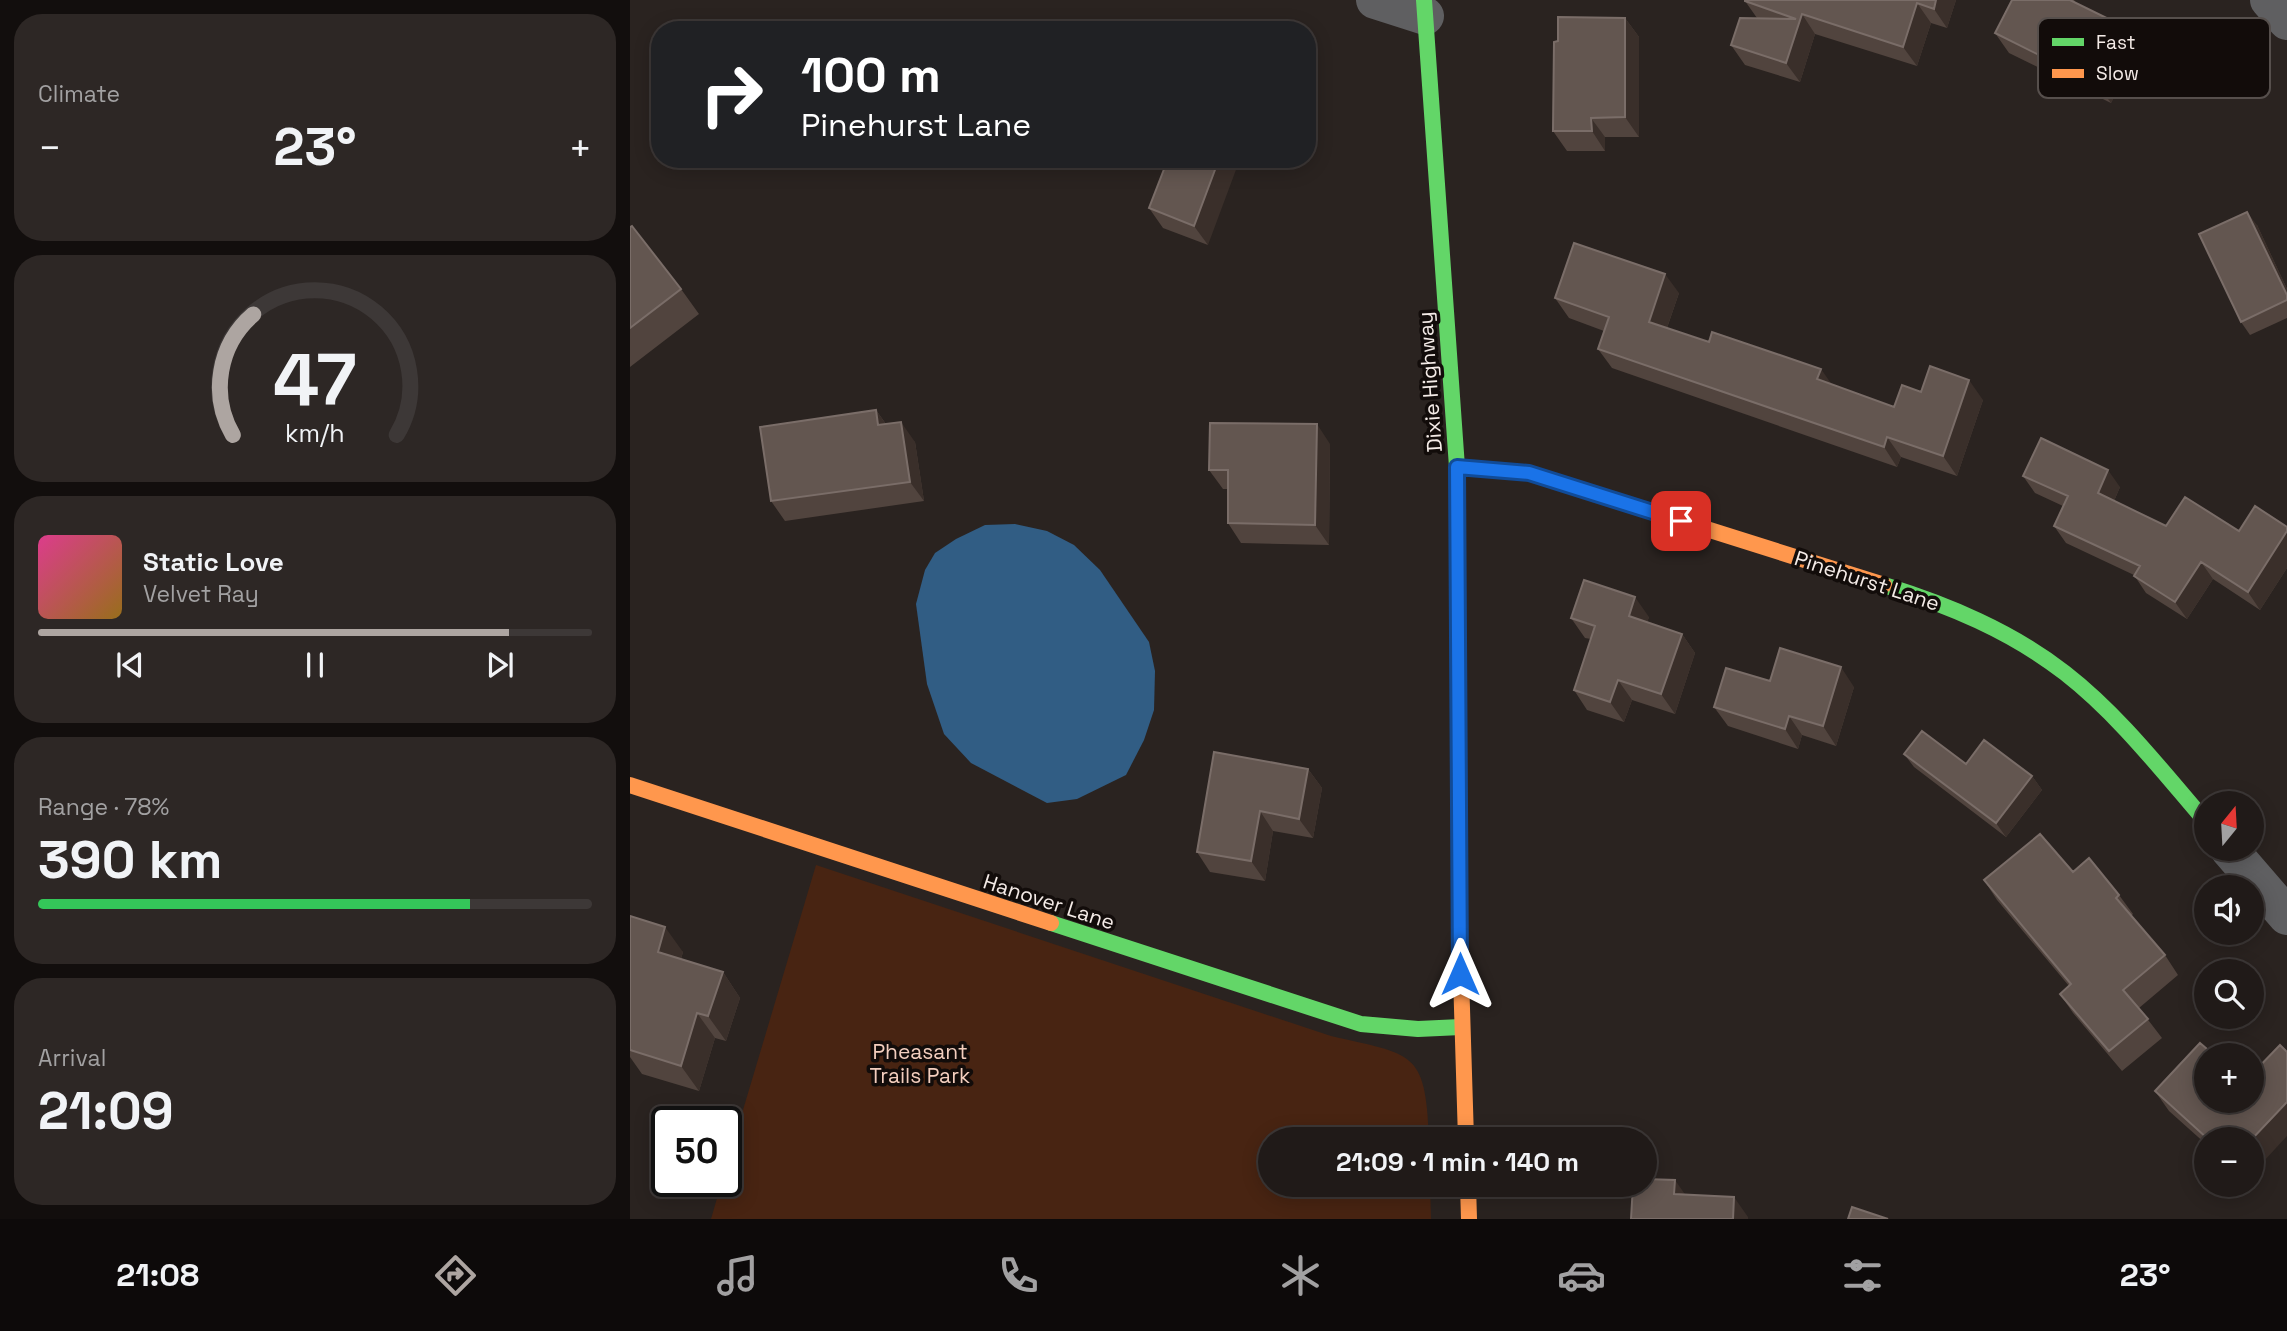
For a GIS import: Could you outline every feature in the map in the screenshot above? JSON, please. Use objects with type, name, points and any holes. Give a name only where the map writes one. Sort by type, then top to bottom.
[{"type":"street","points":[[1376,0],[1424,8]]},
{"type":"street","points":[[2269,0],[2287,21]]},
{"type":"street","name":"Dixie Highway","points":[[1424,8],[1457,467],[1461,1027],[1465,1127]]},
{"type":"street","name":"Pinehurst Lane","points":[[1457,467],[1529,473],[1934,601],[1981,622],[2040,654],[2084,689],[2116,718],[2194,808]]},
{"type":"street","name":"Hanover Lane","points":[[630,785],[1361,1024],[1418,1029],[1461,1027]]},
{"type":"street","points":[[2239,861],[2287,916]]},
{"type":"street","points":[[1468,1197],[1469,1219]]},
{"type":"green space","name":"Pheasant Trails Park","points":[[816,865],[1331,1036],[1397,1053],[1409,1061],[1418,1072],[1424,1088],[1428,1127],[1258,1127],[1258,1197],[1430,1197],[1431,1219],[711,1219],[717,1197],[742,1197],[742,1113]]},
{"type":"water","points":[[1015,524],[1047,531],[1074,545],[1100,570],[1149,642],[1155,671],[1154,710],[1144,740],[1126,775],[1077,799],[1047,803],[971,763],[944,734],[927,684],[916,604],[925,570],[935,553],[956,539],[985,525]]},
{"type":"building","points":[[1745,0],[1936,0],[1934,9],[1917,3],[1903,47],[1802,14],[1786,63],[1731,45],[1740,18],[1796,19]]},
{"type":"building","points":[[2012,0],[2070,0],[2107,18],[2038,18],[2038,54],[1995,33]]},
{"type":"building","points":[[1558,17],[1625,18],[1625,117],[1591,118],[1592,131],[1553,131],[1554,42],[1558,41]]},
{"type":"building","points":[[1165,168],[1216,168],[1194,226],[1149,208]]},
{"type":"building","points":[[2247,212],[2287,300],[2241,322],[2199,234]]},
{"type":"building","points":[[632,226],[681,289],[630,328],[630,227]]},
{"type":"building","points":[[1574,243],[1665,274],[1649,322],[1709,342],[1712,332],[1821,369],[1817,379],[1894,407],[1902,385],[1921,392],[1930,366],[1969,380],[1943,456],[1887,437],[1884,447],[1598,349],[1609,317],[1555,298]]},
{"type":"building","points":[[876,410],[878,425],[901,422],[910,482],[771,501],[760,427]]},
{"type":"building","points":[[1210,423],[1317,424],[1315,525],[1228,523],[1228,470],[1209,470]]},
{"type":"building","points":[[2041,438],[2108,470],[2098,493],[2166,526],[2185,497],[2239,531],[2255,506],[2287,527],[2287,531],[2248,592],[2201,562],[2175,602],[2134,576],[2140,566],[2054,526],[2068,496],[2023,476]]},
{"type":"building","points":[[1584,580],[1635,597],[1629,616],[1682,634],[1661,694],[1618,680],[1610,702],[1574,690],[1595,626],[1571,618]]},
{"type":"building","points":[[1780,648],[1841,667],[1823,726],[1789,716],[1785,729],[1714,707],[1726,668],[1770,681]]},
{"type":"building","points":[[1922,731],[1966,764],[1984,740],[2032,776],[1996,823],[1904,754]]},
{"type":"building","points":[[1214,752],[1308,769],[1299,819],[1260,811],[1251,861],[1197,852]]},
{"type":"building","points":[[2040,834],[2073,872],[2089,858],[2119,895],[2116,898],[2165,955],[2123,990],[2148,1019],[2109,1051],[2060,994],[2071,984],[1984,880]]},
{"type":"building","points":[[630,916],[665,927],[658,952],[723,972],[708,1016],[697,1013],[681,1066],[630,1050]]},
{"type":"building","points":[[2280,1045],[2287,1052],[2287,1102],[2263,1127],[2195,1127],[2155,1091],[2194,1049],[2194,1113],[2264,1113],[2264,1062]]},
{"type":"building","points":[[1657,1179],[1675,1180],[1674,1194],[1734,1197],[1733,1219],[1631,1219],[1632,1197],[1657,1197]]},
{"type":"building","points":[[1852,1207],[1888,1219],[1848,1219]]},
{"type":"traffic: fast","points":[[1424,0],[1457,467],[1460,943]]},
{"type":"traffic: fast","points":[[1884,585],[1932,601],[2001,632],[2065,673],[2122,725],[2194,808]]},
{"type":"traffic: fast","points":[[1051,923],[1361,1024],[1418,1029],[1461,1027]]},
{"type":"traffic: slow","points":[[1457,467],[1529,473],[1884,585]]},
{"type":"traffic: slow","points":[[630,785],[1051,923]]},
{"type":"traffic: slow","points":[[1460,943],[1466,1127]]},
{"type":"traffic: slow","points":[[1468,1197],[1469,1219]]},
{"type":"route","points":[[1460,974],[1457,467],[1529,473],[1681,521]]}]
